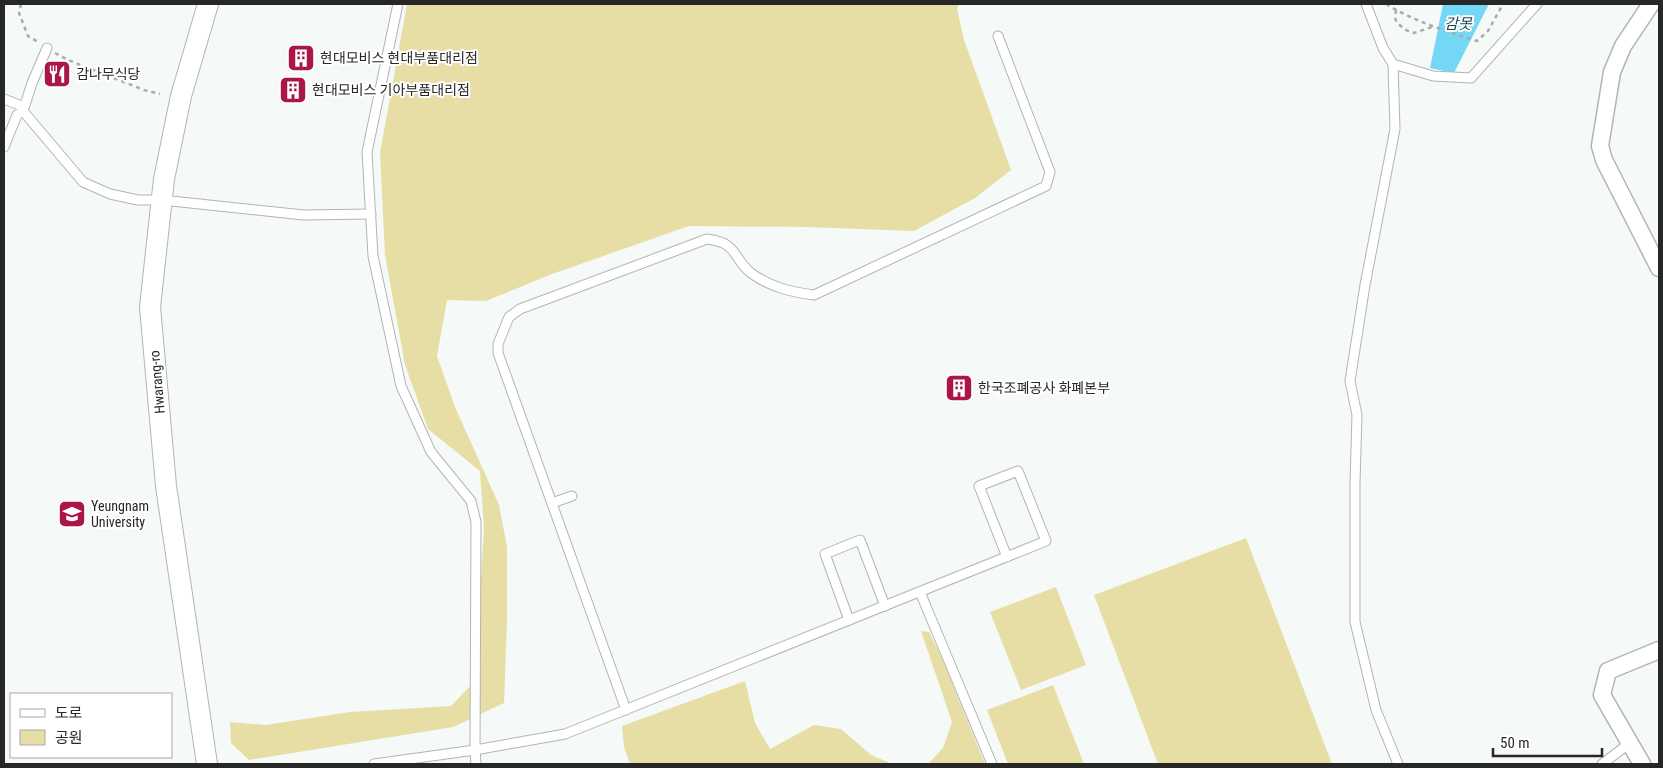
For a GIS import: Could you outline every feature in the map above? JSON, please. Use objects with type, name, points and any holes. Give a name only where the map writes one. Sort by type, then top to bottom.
[{"type":"street","name":"Hwarang-ro","points":[[207,764],[166,486],[151,298],[164,179],[181,96],[208,4]]},
{"type":"street","points":[[1651,4],[1623,46],[1612,72],[1600,146],[1604,160],[1659,268]]},
{"type":"street","points":[[1642,764],[1602,695],[1608,672],[1659,650]]},
{"type":"lane","points":[[398,4],[367,152],[373,256],[401,386],[430,452],[471,501],[476,522],[474,750],[476,764]]},
{"type":"lane","points":[[1366,4],[1383,48],[1393,64],[1395,128],[1365,285],[1350,381],[1357,415],[1355,622],[1376,710],[1398,764]]},
{"type":"lane","points":[[1393,64],[1433,76],[1471,78],[1537,4]]},
{"type":"lane","points":[[626,710],[498,353],[498,344],[509,317],[520,310],[707,239],[721,241],[734,251],[750,272],[765,282],[791,292],[814,295],[1046,186],[1050,172],[998,36]]},
{"type":"lane","points":[[4,147],[17,115],[24,109],[32,82],[48,48]]},
{"type":"lane","points":[[4,99],[24,109],[83,182],[110,194],[138,200],[162,200],[304,215],[371,214]]},
{"type":"lane","points":[[374,764],[474,750],[565,734],[626,710],[1007,557],[1046,541],[1018,472],[979,486],[1007,557]]},
{"type":"lane","points":[[552,503],[572,496]]},
{"type":"lane","points":[[850,620],[825,554],[860,540],[885,606]]},
{"type":"lane","points":[[920,592],[992,764]]},
{"type":"lane","points":[[1602,764],[1630,744]]},
{"type":"path","points":[[21,4],[19,13],[28,36],[68,60],[144,90],[160,94]]},
{"type":"path","points":[[1386,4],[1434,27],[1477,41],[1488,31],[1503,4]]},
{"type":"path","points":[[1396,10],[1395,18],[1397,23],[1406,30],[1414,33],[1434,27]]},
{"type":"green space","points":[[407,4],[959,4],[957,9],[964,40],[1011,170],[975,198],[914,231],[806,227],[689,226],[552,274],[486,301],[447,300],[437,356],[455,407],[499,505],[507,547],[504,703],[453,727],[249,760],[231,743],[230,722],[266,725],[350,712],[451,706],[475,681],[484,528],[480,471],[428,429],[405,365],[385,255],[380,153]]},
{"type":"green space","points":[[1246,538],[1332,764],[1158,764],[1094,595]]},
{"type":"green space","points":[[1056,587],[1086,665],[1021,690],[990,612]]},
{"type":"green space","points":[[921,631],[929,632],[941,656],[985,764],[928,764],[943,748],[952,722]]},
{"type":"green space","points":[[745,681],[755,723],[770,749],[814,725],[841,729],[871,755],[892,764],[630,764],[624,747],[622,726]]},
{"type":"green space","points":[[1053,685],[1084,764],[1008,764],[987,710]]},
{"type":"water","name":"감못","points":[[1443,4],[1489,4],[1454,73],[1430,68]]},
{"type":"place","name":"현대모비스 현대부품대리점","points":[[301,58]]},
{"type":"place","name":"감나무식당","points":[[57,74]]},
{"type":"place","name":"현대모비스 기아부품대리점","points":[[293,90]]},
{"type":"place","name":"한국조폐공사 화폐본부","points":[[959,388]]},
{"type":"place","name":"Yeungnam University","points":[[72,514]]}]
